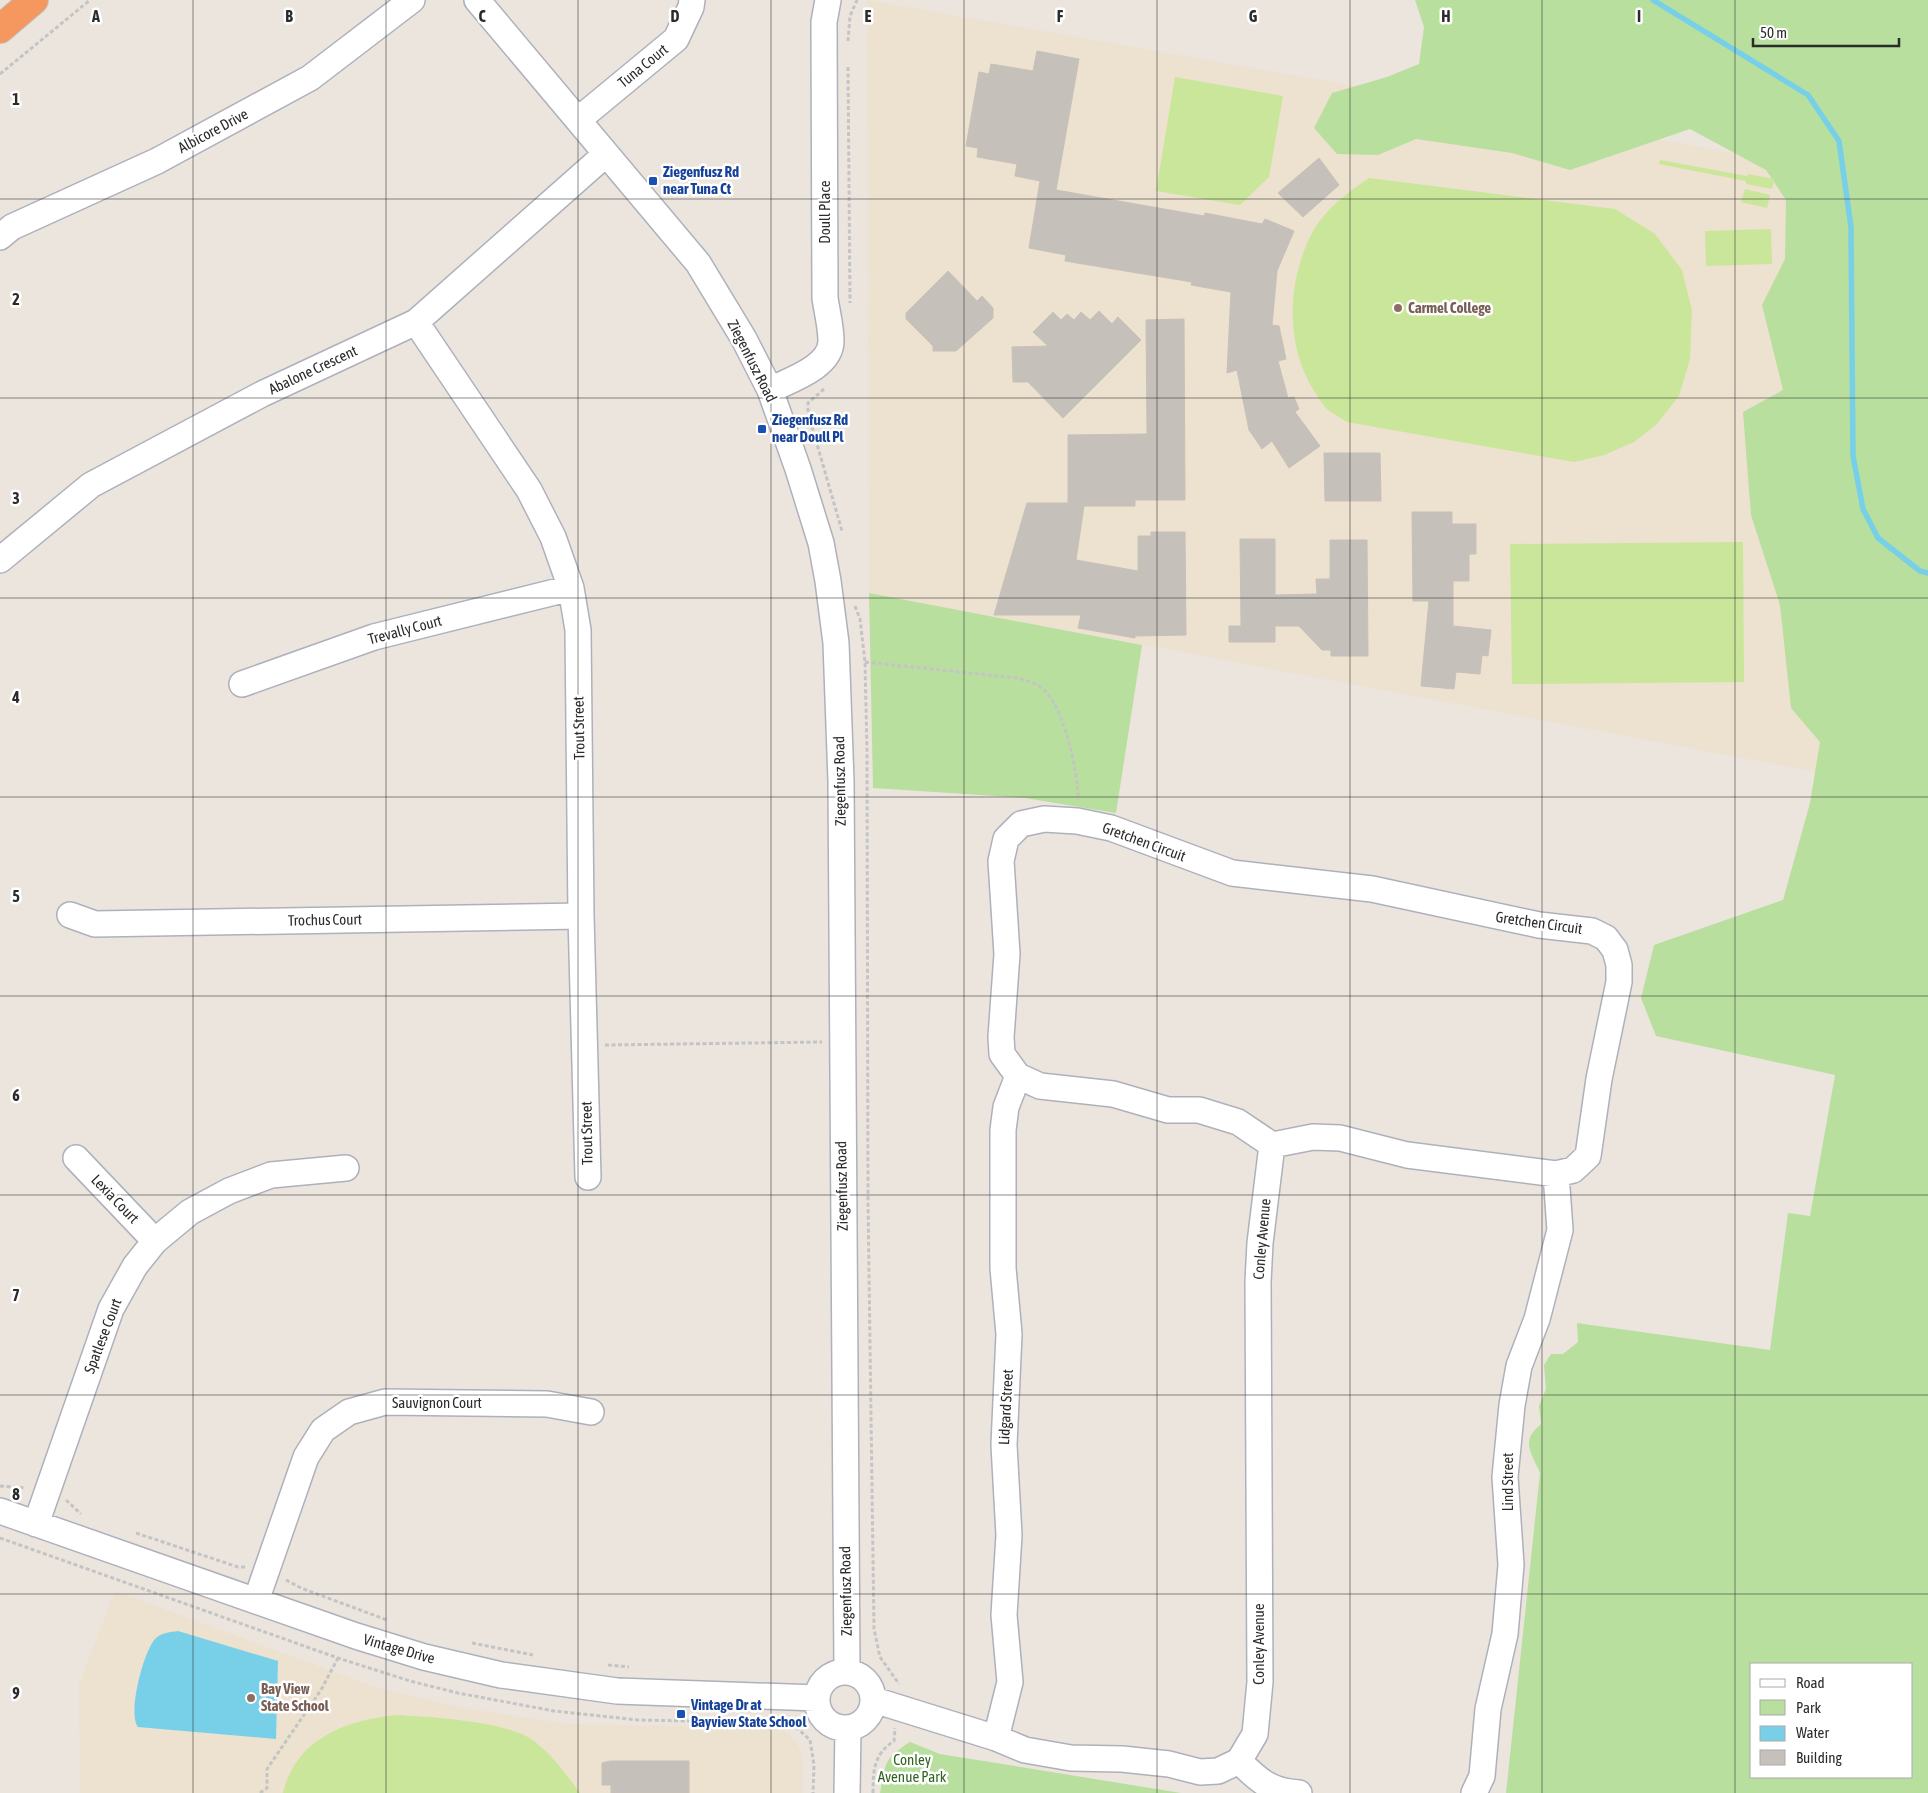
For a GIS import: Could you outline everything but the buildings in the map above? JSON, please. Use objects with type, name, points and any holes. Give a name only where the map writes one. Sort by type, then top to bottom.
[{"type":"highway","points":[[0,30],[34,0]]},
{"type":"street","name":"Albicore Drive","points":[[0,237],[12,227],[157,161],[310,78],[412,0]]},
{"type":"street","name":"Ziegenfusz Road","points":[[477,0],[698,263],[744,339],[770,390],[798,469],[821,543],[836,643],[841,781],[841,1042],[847,1672]]},
{"type":"street","name":"Tuna Court","points":[[578,120],[676,39],[691,7],[692,0]]},
{"type":"street","name":"Doull Place","points":[[770,390],[799,376],[825,359],[831,342],[826,298],[824,22],[828,0]]},
{"type":"street","name":"Abalone Crescent","points":[[0,560],[91,485],[262,394],[416,322],[606,154]]},
{"type":"street","name":"Trout Street","points":[[416,322],[529,490],[554,536],[571,588],[578,630],[581,916],[588,1177]]},
{"type":"street","name":"Trevally Court","points":[[242,684],[374,637],[571,588]]},
{"type":"street","name":"Gretchen Circuit","points":[[1018,1076],[1002,1054],[1001,1037],[1007,954],[1001,861],[1006,838],[1020,824],[1044,819],[1077,821],[1111,828],[1232,872],[1372,889],[1539,926],[1592,931],[1606,938],[1615,950],[1620,965],[1619,982],[1599,1078],[1588,1156],[1573,1170],[1556,1174],[1407,1155],[1340,1138],[1313,1137],[1272,1145]]},
{"type":"street","name":"Trochus Court","points":[[70,915],[95,924],[581,916]]},
{"type":"street","points":[[1018,1076],[1040,1086],[1113,1094],[1168,1110],[1199,1110],[1238,1122],[1272,1145]]},
{"type":"street","name":"Lidgard Street","points":[[996,1738],[1010,1682],[1004,1615],[1008,1535],[1004,1446],[1009,1334],[1003,1268],[1003,1130],[1006,1108],[1018,1076]]},
{"type":"street","name":"Conley Avenue","points":[[1239,1761],[1255,1734],[1260,1682],[1258,1282],[1260,1242],[1272,1145]]},
{"type":"street","name":"Lexia Court","points":[[76,1158],[155,1241]]},
{"type":"street","name":"Spatlese Court","points":[[36,1524],[111,1309],[134,1266],[155,1241],[190,1212],[237,1188],[271,1175],[346,1168]]},
{"type":"street","name":"Lind Street","points":[[1474,1793],[1482,1776],[1488,1709],[1505,1634],[1510,1565],[1505,1477],[1512,1405],[1519,1366],[1536,1319],[1560,1230],[1556,1174]]},
{"type":"street","name":"Sauvignon Court","points":[[256,1601],[306,1457],[323,1430],[349,1412],[385,1402],[547,1404],[591,1412]]},
{"type":"street","name":"Vintage Drive","points":[[0,1511],[256,1601],[424,1657],[500,1675],[617,1691],[806,1697]]},
{"type":"street","points":[[847,1672],[857,1674],[865,1680],[871,1688],[874,1700],[868,1718],[860,1724],[848,1728],[839,1727],[826,1721],[806,1697],[820,1688],[828,1678],[847,1672]]},
{"type":"street","points":[[874,1700],[996,1738],[1025,1750],[1062,1756],[1169,1764],[1200,1772],[1218,1771],[1239,1761],[1261,1782],[1280,1792],[1299,1793]]},
{"type":"street","points":[[846,1793],[848,1728]]},
{"type":"path","points":[[0,74],[90,0]]},
{"type":"path","points":[[864,662],[1017,678],[1040,686],[1053,701],[1072,751],[1078,780],[1077,821]]},
{"type":"path","points":[[585,1046],[841,1042]]},
{"type":"path","points":[[0,1486],[25,1488],[47,1494],[70,1502],[78,1513],[87,1516]]},
{"type":"path","points":[[132,1532],[238,1567],[249,1567],[266,1572],[288,1580],[301,1588],[396,1624]]},
{"type":"path","points":[[470,1643],[535,1656]]},
{"type":"path","points":[[260,1793],[267,1788],[267,1769],[321,1690],[338,1658]]},
{"type":"path","points":[[601,1665],[638,1668]]},
{"type":"path","points":[[792,1724],[806,1697]]},
{"type":"shaded area","name":"Carmel College","points":[[867,0],[1928,187],[1928,793],[869,593]]},
{"type":"shaded area","name":"Bay View State School","points":[[115,1591],[378,1688],[468,1709],[570,1724],[773,1728],[786,1731],[797,1743],[802,1755],[802,1793],[80,1793],[79,1684]]},
{"type":"green space","points":[[1415,0],[1928,0],[1928,1793],[1506,1793],[1540,1473],[1531,1453],[1529,1441],[1541,1424],[1539,1406],[1546,1389],[1544,1365],[1551,1354],[1563,1354],[1578,1342],[1577,1323],[1770,1350],[1788,1213],[1810,1216],[1835,1075],[1656,1036],[1641,998],[1654,945],[1783,900],[1810,803],[1820,742],[1791,708],[1780,605],[1751,515],[1743,412],[1783,390],[1762,305],[1785,259],[1786,200],[1766,170],[1690,129],[1570,170],[1512,153],[1416,139],[1378,155],[1337,154],[1314,128],[1332,93],[1387,77],[1419,64],[1424,27]]},
{"type":"green space","points":[[1175,77],[1283,96],[1269,177],[1240,205],[1156,191]]},
{"type":"green space","points":[[1660,160],[1774,179],[1772,189],[1746,184],[1746,181],[1659,164]]},
{"type":"green space","points":[[1369,178],[1615,209],[1655,234],[1682,270],[1692,310],[1690,359],[1679,396],[1656,425],[1634,442],[1604,455],[1574,462],[1347,422],[1330,411],[1314,391],[1298,354],[1294,333],[1294,292],[1304,252],[1317,224],[1337,202]]},
{"type":"green space","points":[[1745,189],[1770,195],[1767,208],[1741,202]]},
{"type":"green space","points":[[1771,229],[1772,264],[1706,266],[1705,231]]},
{"type":"green space","points":[[1743,542],[1744,682],[1512,684],[1510,544]]},
{"type":"green space","points":[[869,593],[1142,645],[1116,813],[1025,798],[873,788]]},
{"type":"green space","points":[[397,1715],[468,1721],[522,1734],[547,1752],[580,1793],[283,1793],[290,1774],[299,1758],[326,1735],[342,1727]]},
{"type":"green space","name":"Conley Avenue Park","points":[[910,1742],[940,1754],[1181,1793],[880,1793],[887,1763],[895,1753]]},
{"type":"water","points":[[178,1631],[278,1661],[276,1739],[138,1727],[134,1709],[138,1682],[151,1644],[158,1636]]},
{"type":"waterway","points":[[1653,0],[1808,95],[1839,141],[1851,227],[1853,456],[1863,509],[1878,538],[1920,571],[1928,573]]},
{"type":"place","name":"Ziegenfusz Rd near Tuna Ct","points":[[653,181]]},
{"type":"place","name":"Carmel College","points":[[1398,308]]},
{"type":"place","name":"Ziegenfusz Rd near Doull Pl","points":[[762,429]]},
{"type":"place","name":"Bay View State School","points":[[251,1698]]},
{"type":"place","name":"Vintage Dr at Bayview State School","points":[[681,1714]]}]
